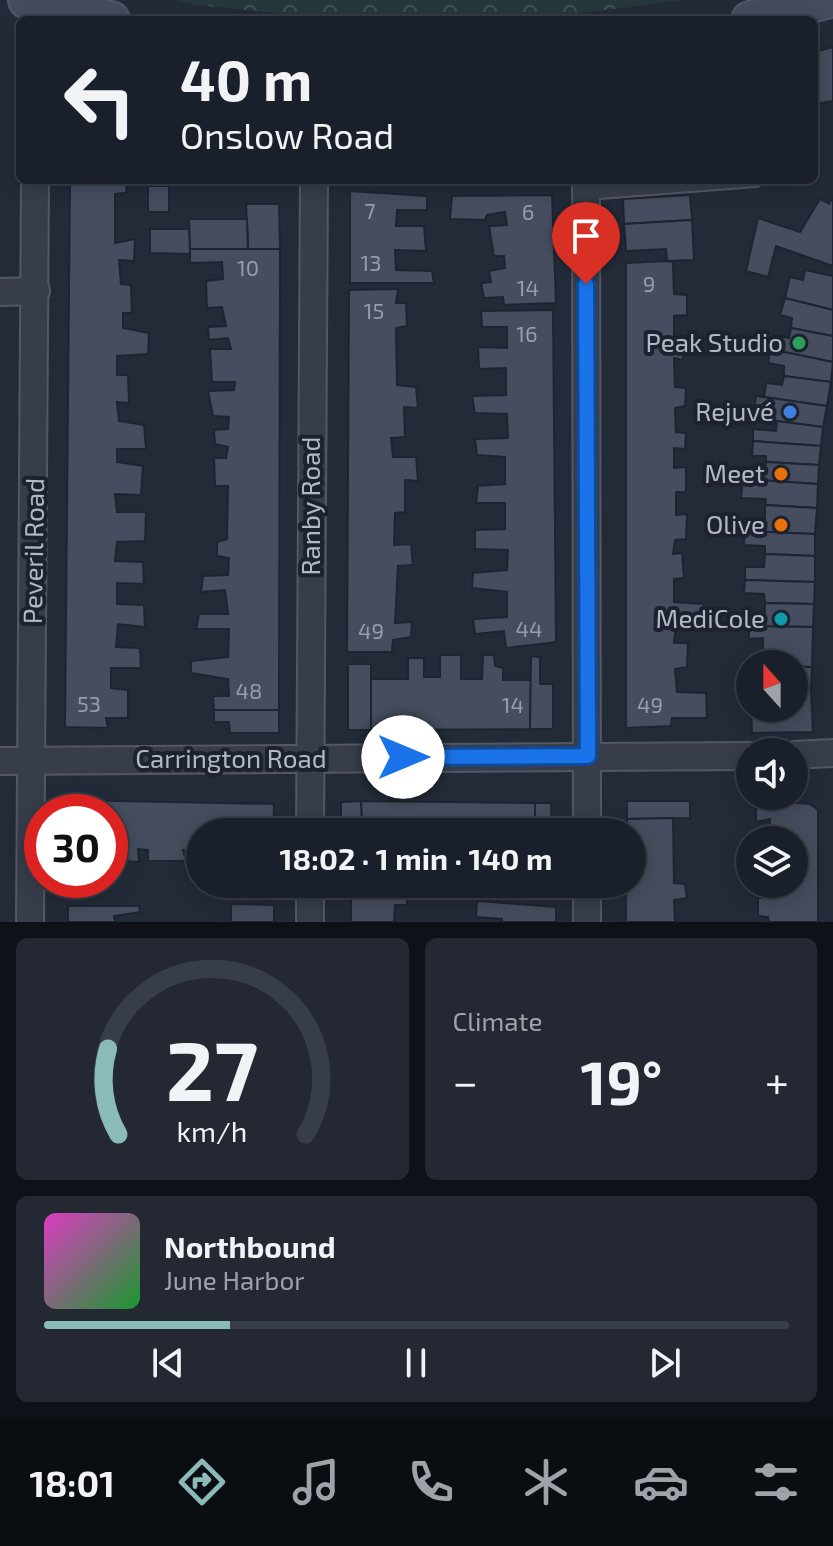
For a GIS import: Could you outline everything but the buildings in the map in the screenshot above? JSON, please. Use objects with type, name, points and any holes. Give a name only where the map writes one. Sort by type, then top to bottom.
[{"type":"street","points":[[765,16],[826,0]]},
{"type":"street","points":[[31,7],[86,16]]},
{"type":"street","name":"Peveril Road","points":[[30,922],[35,184]]},
{"type":"street","name":"Ranby Road","points":[[310,818],[314,184]]},
{"type":"street","points":[[586,187],[587,818]]},
{"type":"street","points":[[0,292],[36,291]]},
{"type":"street","points":[[808,754],[833,753]]},
{"type":"street","name":"Carrington Road","points":[[0,761],[736,756]]},
{"type":"street","points":[[310,898],[310,922]]},
{"type":"street","points":[[587,898],[587,922]]},
{"type":"lane","points":[[586,187],[659,184]]},
{"type":"green space","points":[[176,0],[680,0],[562,16],[306,16],[197,5]]},
{"type":"place","name":"Peak Studio","points":[[799,343]]},
{"type":"place","name":"Rejuvé","points":[[790,412]]},
{"type":"place","name":"Meet","points":[[781,474]]},
{"type":"place","name":"Olive","points":[[781,525]]},
{"type":"place","name":"MediCole","points":[[781,619]]},
{"type":"route","points":[[403,757],[588,756],[586,284]]}]
